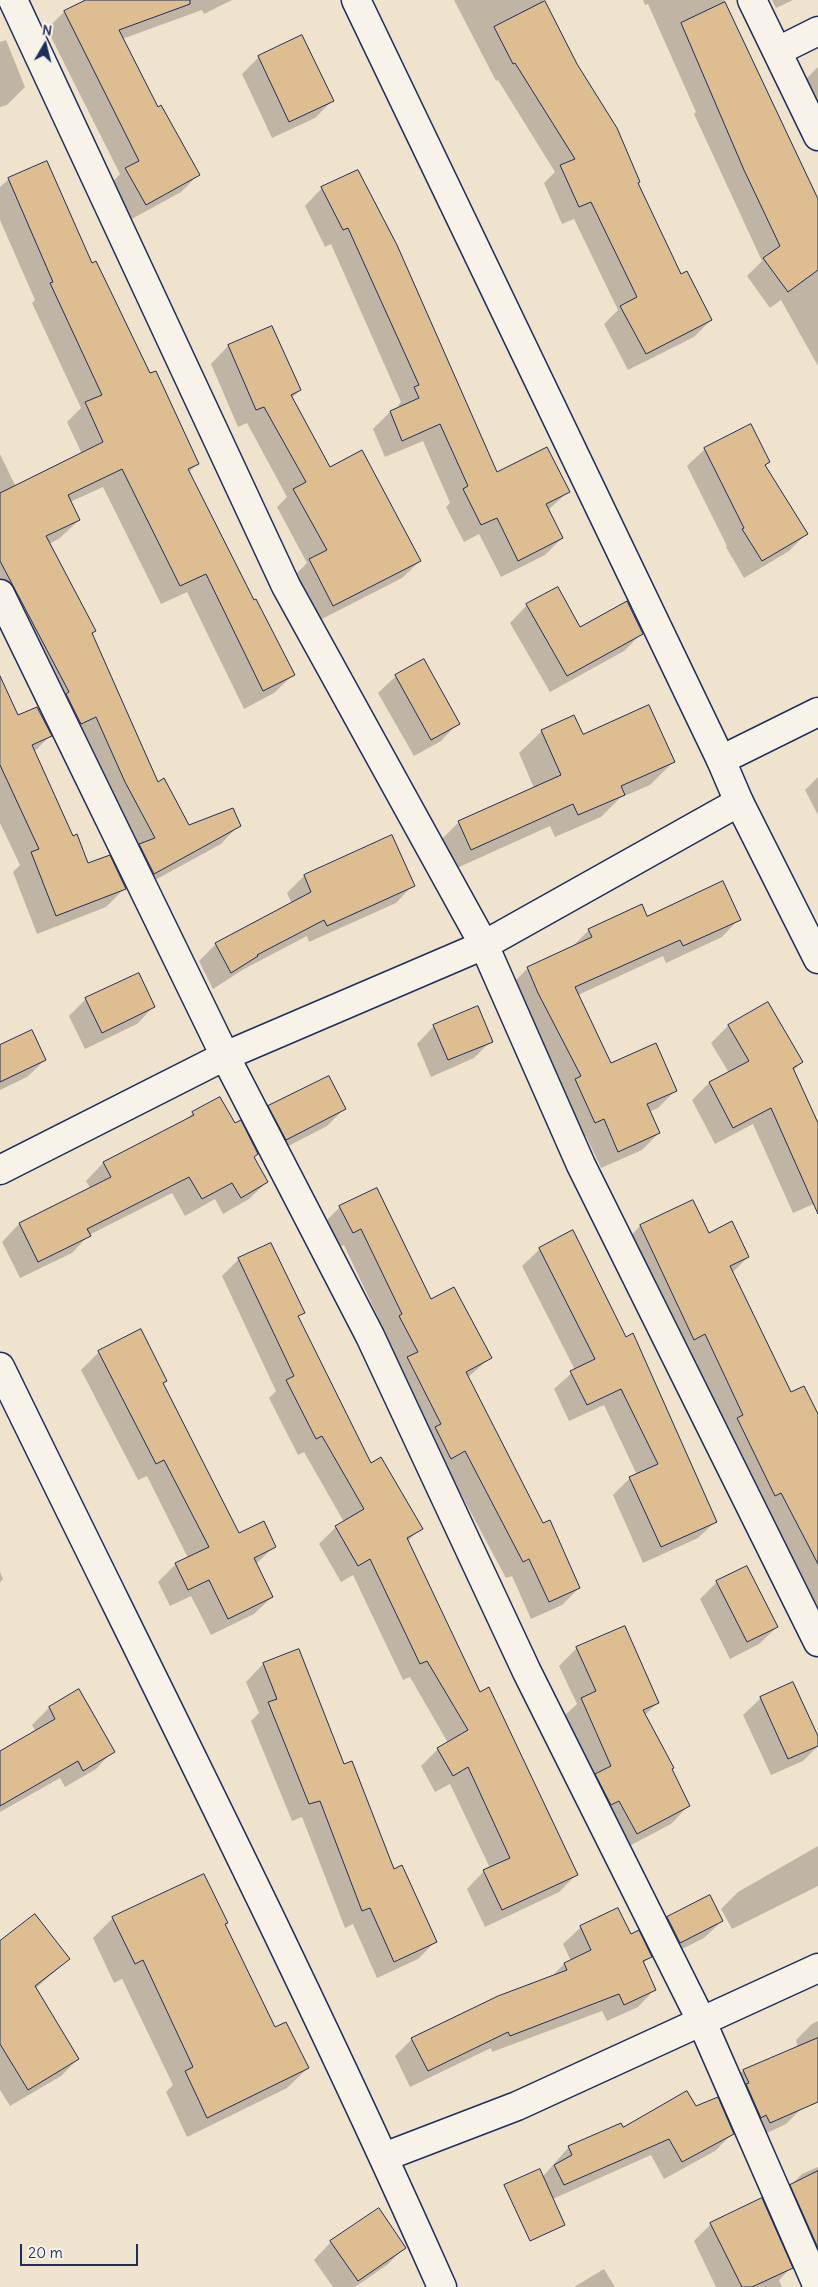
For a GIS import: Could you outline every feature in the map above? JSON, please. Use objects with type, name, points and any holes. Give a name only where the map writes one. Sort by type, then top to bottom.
[{"type":"street","points":[[13,0],[286,586],[484,944],[581,1165],[818,1642]]},
{"type":"street","points":[[356,0],[721,760],[739,802],[818,959]]},
{"type":"street","points":[[752,0],[818,136]]},
{"type":"street","points":[[778,51],[818,31]]},
{"type":"street","points":[[0,594],[226,1056],[370,1336],[527,1672],[701,2020],[818,2287]]},
{"type":"street","points":[[721,760],[818,712]]},
{"type":"street","points":[[0,1170],[226,1056],[484,944],[739,802]]},
{"type":"street","points":[[0,1367],[384,2157],[442,2287]]},
{"type":"street","points":[[384,2157],[517,2106],[818,1968]]},
{"type":"building","points":[[86,0],[190,0],[190,4],[119,30],[158,107],[161,105],[200,175],[146,205],[125,168],[139,161],[64,11]]},
{"type":"building","points":[[545,1],[577,64],[617,128],[640,182],[638,183],[681,274],[687,271],[712,320],[646,354],[620,306],[637,297],[591,202],[579,207],[560,165],[575,159],[515,63],[513,64],[494,27]]},
{"type":"building","points":[[725,2],[818,199],[818,270],[788,292],[763,258],[780,246],[744,170],[681,23]]},
{"type":"building","points":[[302,35],[334,101],[289,122],[258,56]]},
{"type":"building","points":[[47,161],[92,263],[96,261],[150,373],[156,371],[199,464],[188,469],[254,600],[256,599],[295,675],[263,691],[206,574],[180,586],[122,469],[68,495],[80,520],[46,536],[96,631],[92,633],[158,782],[164,778],[189,825],[233,808],[241,826],[154,874],[139,844],[155,838],[125,782],[96,717],[81,724],[66,694],[69,692],[0,561],[0,493],[103,442],[85,402],[102,395],[50,283],[53,282],[8,178]]},
{"type":"building","points":[[358,170],[397,245],[497,472],[547,447],[570,492],[546,504],[563,538],[518,561],[497,518],[481,525],[463,489],[468,486],[440,424],[402,441],[390,411],[419,398],[414,387],[419,385],[348,228],[343,230],[321,187]]},
{"type":"building","points":[[272,326],[301,390],[291,395],[330,467],[362,450],[421,561],[333,606],[309,559],[327,550],[293,489],[306,482],[264,407],[256,410],[228,345]]},
{"type":"building","points":[[751,424],[770,462],[765,465],[808,534],[762,561],[742,529],[744,528],[704,448]]},
{"type":"building","points":[[558,587],[580,627],[627,601],[643,634],[567,676],[526,604]]},
{"type":"building","points":[[424,659],[460,724],[431,740],[395,675]]},
{"type":"building","points":[[0,676],[18,715],[37,707],[52,736],[32,745],[73,836],[77,834],[88,863],[110,855],[126,889],[56,916],[31,852],[39,849],[0,765]]},
{"type":"building","points":[[649,705],[675,762],[621,786],[625,795],[578,815],[573,804],[471,850],[458,821],[561,775],[541,730],[574,715],[583,734]]},
{"type":"building","points":[[392,835],[415,886],[327,926],[324,920],[257,955],[231,973],[215,943],[311,892],[304,875]]},
{"type":"building","points":[[723,881],[741,920],[683,946],[680,940],[575,987],[611,1063],[656,1043],[677,1091],[647,1104],[660,1133],[618,1152],[604,1119],[595,1123],[575,1079],[581,1076],[538,993],[527,967],[592,937],[588,929],[642,904],[647,916]]},
{"type":"building","points":[[139,973],[155,1007],[102,1033],[85,998]]},
{"type":"building","points":[[768,1002],[803,1062],[793,1068],[818,1123],[818,1214],[771,1108],[733,1128],[709,1082],[749,1061],[728,1025]]},
{"type":"building","points":[[478,1006],[493,1042],[448,1060],[433,1025]]},
{"type":"building","points":[[32,1030],[46,1060],[0,1082],[0,1045]]},
{"type":"building","points":[[329,1076],[346,1109],[286,1140],[268,1106]]},
{"type":"building","points":[[220,1097],[235,1123],[241,1120],[258,1154],[254,1157],[268,1182],[241,1198],[232,1183],[202,1199],[189,1177],[87,1229],[91,1236],[38,1262],[19,1223],[111,1177],[103,1162],[194,1115],[192,1112]]},
{"type":"building","points":[[377,1188],[431,1299],[454,1287],[492,1358],[466,1372],[543,1523],[550,1520],[580,1588],[549,1602],[529,1559],[523,1562],[465,1451],[451,1459],[435,1427],[441,1424],[407,1357],[418,1352],[399,1316],[402,1314],[361,1229],[353,1233],[339,1206]]},
{"type":"building","points":[[693,1200],[709,1233],[732,1221],[749,1257],[730,1266],[791,1392],[804,1386],[818,1414],[818,1564],[781,1493],[775,1496],[737,1418],[743,1415],[705,1334],[694,1340],[640,1225]]},
{"type":"building","points":[[573,1230],[626,1337],[633,1333],[717,1522],[661,1547],[629,1477],[658,1464],[621,1389],[587,1405],[570,1371],[595,1359],[539,1248]]},
{"type":"building","points":[[271,1243],[305,1313],[298,1316],[371,1463],[381,1457],[423,1529],[407,1538],[480,1692],[489,1687],[578,1875],[502,1910],[483,1870],[510,1858],[468,1767],[453,1776],[437,1748],[468,1730],[427,1661],[420,1664],[370,1559],[358,1566],[335,1526],[364,1509],[322,1436],[316,1439],[286,1380],[294,1376],[238,1258]]},
{"type":"building","points":[[141,1329],[167,1381],[163,1383],[239,1533],[264,1521],[276,1547],[254,1558],[273,1597],[228,1619],[209,1580],[188,1590],[175,1563],[209,1547],[164,1460],[156,1464],[98,1351]]},
{"type":"building","points":[[747,1566],[778,1627],[747,1642],[716,1581]]},
{"type":"building","points":[[625,1626],[659,1703],[643,1710],[674,1768],[672,1769],[690,1806],[637,1834],[619,1801],[611,1805],[595,1774],[611,1766],[581,1698],[596,1691],[576,1647]]},
{"type":"building","points":[[299,1649],[344,1764],[352,1761],[394,1869],[402,1865],[437,1942],[394,1962],[370,1908],[362,1911],[320,1801],[309,1804],[268,1702],[277,1699],[263,1663]]},
{"type":"building","points":[[793,1682],[818,1736],[818,1746],[788,1759],[760,1697]]},
{"type":"building","points":[[79,1689],[115,1752],[83,1771],[78,1761],[0,1806],[0,1751],[55,1719],[49,1707]]},
{"type":"building","points":[[204,1874],[228,1923],[225,1924],[275,2027],[286,2022],[309,2068],[207,2118],[185,2071],[193,2067],[143,1960],[135,1964],[112,1917]]},
{"type":"building","points":[[710,1895],[723,1921],[680,1943],[667,1917]]},
{"type":"building","points":[[618,1908],[631,1934],[639,1930],[652,1957],[643,1961],[656,1990],[624,2005],[619,1994],[510,2036],[508,2032],[428,2071],[411,2038],[498,1996],[567,1970],[564,1963],[591,1950],[580,1926]]},
{"type":"building","points":[[35,1914],[70,1959],[35,1986],[79,2059],[28,2090],[0,2044],[0,1941]]},
{"type":"building","points":[[818,2038],[818,2102],[770,2123],[766,2115],[761,2118],[746,2084],[749,2083],[743,2070]]},
{"type":"building","points":[[687,2091],[696,2106],[718,2097],[734,2134],[682,2162],[669,2139],[564,2185],[554,2165],[572,2155],[568,2146],[621,2123],[623,2127]]},
{"type":"building","points":[[540,2169],[565,2225],[530,2241],[504,2185]]},
{"type":"building","points":[[818,2171],[818,2248],[790,2185]]},
{"type":"building","points":[[762,2198],[793,2268],[752,2287],[742,2287],[710,2223]]},
{"type":"building","points":[[379,2208],[406,2248],[358,2281],[330,2241]]}]
